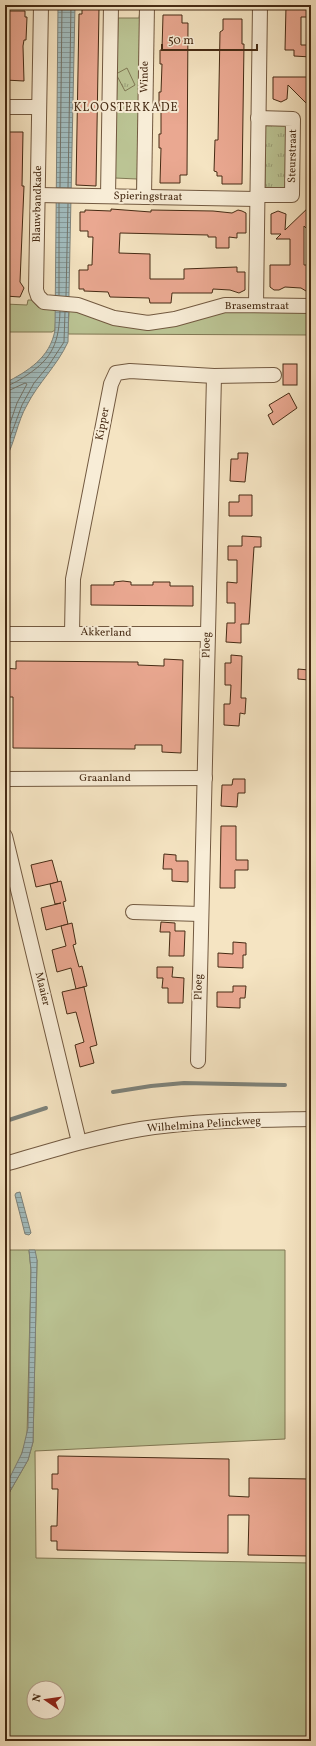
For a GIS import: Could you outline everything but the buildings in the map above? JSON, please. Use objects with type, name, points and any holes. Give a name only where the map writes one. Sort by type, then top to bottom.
[{"type":"street","name":"Blauwbandkade","points":[[41,5],[36,290],[48,302]]},
{"type":"street","points":[[108,196],[111,5]]},
{"type":"street","name":"Winde","points":[[144,197],[147,5]]},
{"type":"street","points":[[256,305],[260,5]]},
{"type":"street","points":[[5,107],[39,107]]},
{"type":"street","name":"Steurstraat","points":[[257,197],[292,195],[294,119],[258,118]]},
{"type":"street","name":"Spieringstraat","points":[[38,195],[257,197]]},
{"type":"street","name":"Brasemstraat","points":[[48,302],[70,303],[86,307],[114,318],[148,323],[175,319],[225,305],[311,306]]},
{"type":"street","name":"Kipper","points":[[72,633],[73,579],[111,384],[116,373],[130,370],[214,376],[274,375]]},
{"type":"street","name":"Ploeg","points":[[198,1061],[200,914],[205,778],[214,376]]},
{"type":"street","name":"Akkerland","points":[[5,634],[208,634]]},
{"type":"street","name":"Graanland","points":[[5,779],[205,778]]},
{"type":"street","name":"Maaier","points":[[5,836],[79,1142]]},
{"type":"street","points":[[133,912],[200,914]]},
{"type":"street","name":"Wilhelmina Pelinckweg","points":[[5,1164],[79,1142],[141,1129],[195,1123],[311,1119]]},
{"type":"green space","points":[[140,9],[143,9],[140,189],[137,189],[137,179],[115,178],[118,18],[139,18]]},
{"type":"green space","points":[[127,68],[135,85],[125,91],[116,74]]},
{"type":"green space","points":[[265,122],[290,126],[286,191],[265,191]]},
{"type":"green space","points":[[28,300],[32,300],[38,307],[53,308],[53,310],[56,311],[55,330],[52,332],[5,332],[5,304],[27,305]]},
{"type":"green space","points":[[73,309],[105,320],[225,310],[311,311],[311,335],[68,334],[69,311]]},
{"type":"green space","points":[[5,1250],[29,1250],[31,1270],[27,1437],[19,1462],[5,1487]]},
{"type":"green space","points":[[29,1250],[285,1250],[285,1439],[35,1451],[36,1558],[311,1563],[311,1741],[5,1741],[5,1500],[28,1460],[33,1442],[37,1260]]},
{"type":"water","points":[[58,5],[75,5],[68,342],[64,351],[31,397],[21,418],[5,460],[5,383],[22,374],[43,356],[52,340],[55,330]]},
{"type":"water","points":[[20,1192],[31,1233],[29,1235],[25,1234],[15,1195],[16,1193]]},
{"type":"water","points":[[29,1250],[35,1250],[37,1260],[33,1442],[28,1460],[5,1500],[5,1487],[22,1453],[28,1428],[31,1270]]},
{"type":"waterway","points":[[113,1092],[184,1083],[285,1085]]},
{"type":"waterway","points":[[9,1120],[46,1108]]},
{"type":"district","name":"KLOOSTERKADE","points":[[126,108]]}]
